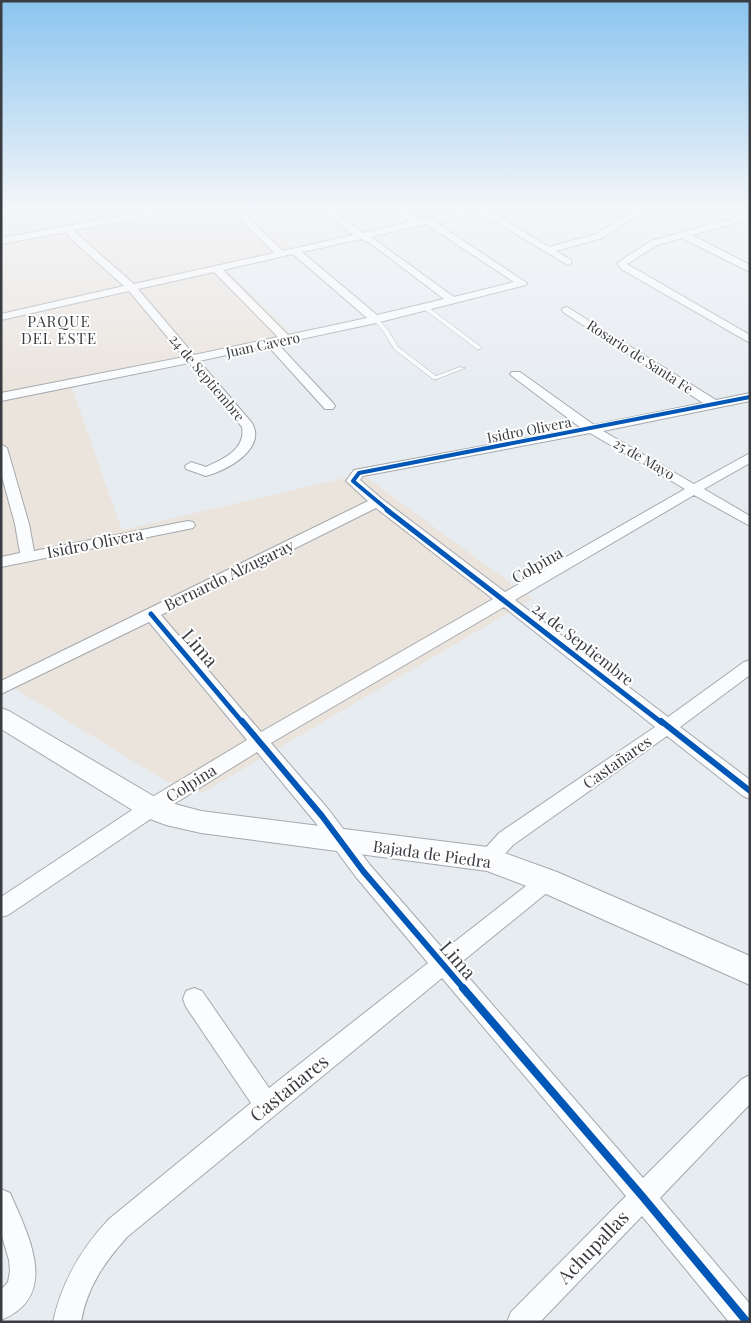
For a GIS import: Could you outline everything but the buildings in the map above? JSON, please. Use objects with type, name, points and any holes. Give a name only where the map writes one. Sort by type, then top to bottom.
[{"type":"main road","name":"Bajada de Piedra","points":[[1,718],[151,808],[166,814],[201,822],[488,860],[547,881],[750,970]]},
{"type":"street","points":[[111,270],[131,288]]},
{"type":"street","points":[[1,316],[213,270]]},
{"type":"street","points":[[217,270],[287,340]]},
{"type":"street","points":[[317,270],[376,320]]},
{"type":"street","points":[[411,270],[453,300]]},
{"type":"street","name":"Juan Cavero","points":[[1,397],[287,340],[426,308],[522,283],[500,270]]},
{"type":"street","points":[[629,270],[750,340]]},
{"type":"street","name":"24 de Septiembre","points":[[131,288],[248,426],[250,432],[249,440],[243,449],[206,472],[191,466]]},
{"type":"street","name":"Rosario de Santa Fe","points":[[568,310],[713,404]]},
{"type":"street","points":[[271,343],[329,406]]},
{"type":"street","name":"25 de Mayo","points":[[516,374],[568,414],[593,430],[750,522]]},
{"type":"street","name":"Isidro Olivera","points":[[353,481],[359,473],[593,430],[750,397]]},
{"type":"street","points":[[1,448],[22,524],[28,556]]},
{"type":"street","name":"Colpina","points":[[151,808],[260,741],[750,457]]},
{"type":"street","name":"24 de Septiembre","points":[[353,481],[377,502],[750,791]]},
{"type":"street","name":"Bernardo Alzugaray","points":[[1,688],[377,502]]},
{"type":"street","name":"Isidro Olivera","points":[[1,562],[188,524]]},
{"type":"street","name":"Lima","points":[[151,614],[260,741],[342,841],[363,871],[642,1196],[747,1322]]},
{"type":"street","name":"Castañares","points":[[488,860],[506,839],[668,726],[750,666]]},
{"type":"street","points":[[1,908],[151,808]]},
{"type":"street","name":"Castañares","points":[[67,1322],[74,1288],[86,1265],[98,1248],[118,1228],[267,1105],[547,881]]},
{"type":"street","points":[[194,999],[267,1105]]},
{"type":"street","name":"Achupallas","points":[[522,1322],[642,1196],[750,1087]]},
{"type":"street","points":[[1,1202],[23,1258],[23,1277],[16,1295],[1,1307]]},
{"type":"lane","points":[[426,308],[479,348]]},
{"type":"lane","points":[[376,320],[386,331],[396,348],[435,378],[462,368]]},
{"type":"shaded area","points":[[1,270],[228,270],[298,340],[72,388],[122,530],[362,474],[532,599],[202,793],[164,780],[1,680]]},
{"type":"cycle path","points":[[750,397],[359,473],[353,481],[377,502],[750,791]]},
{"type":"cycle path","points":[[151,614],[322,816],[363,871],[642,1196],[747,1322]]},
{"type":"district","name":"PARQUE DEL ESTE","points":[[59,330]]}]
